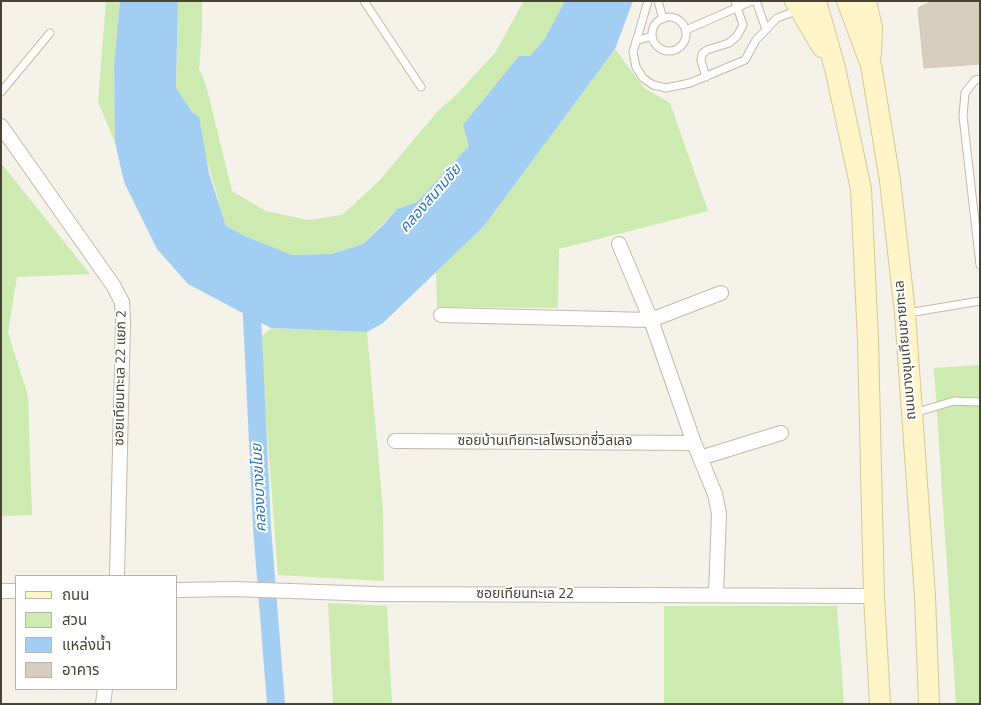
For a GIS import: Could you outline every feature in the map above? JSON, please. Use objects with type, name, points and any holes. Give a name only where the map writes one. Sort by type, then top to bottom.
[{"type":"main road","name":"ถนนบางขุนเทียนชายทะเล","points":[[864,2],[872,28],[871,65],[890,181],[905,313],[925,596],[929,704]]},
{"type":"main road","points":[[803,4],[835,68],[861,188],[868,341],[874,596],[880,704]]},
{"type":"street","name":"ซอยเทียนทะเล 22 แยก 2","points":[[1,126],[113,285],[122,302],[123,332],[117,575]]},
{"type":"street","points":[[619,244],[651,320],[694,443],[715,494],[719,513],[716,595]]},
{"type":"street","points":[[441,315],[651,320],[721,293]]},
{"type":"street","points":[[700,458],[781,433]]},
{"type":"street","name":"ซอยบ้านเทียทะเลไพรเวทซี่วิลเลจ","points":[[395,441],[694,443]]},
{"type":"street","name":"ซอยเทียนทะเล 22","points":[[178,590],[234,589],[375,594],[874,596]]},
{"type":"street","points":[[1,591],[15,591]]},
{"type":"street","points":[[103,704],[105,690]]},
{"type":"lane","points":[[364,1],[420,87]]},
{"type":"lane","points":[[648,1],[636,41],[634,52],[636,67],[643,78],[653,85],[666,88],[690,83],[745,60],[756,40],[777,18],[803,4]]},
{"type":"lane","points":[[658,1],[662,18]]},
{"type":"lane","points":[[686,30],[736,5],[754,1],[766,29]]},
{"type":"lane","points":[[706,77],[701,61],[702,54],[706,50],[729,43],[737,36],[743,25],[736,5]]},
{"type":"lane","points":[[662,18],[674,18],[680,21],[686,30],[684,42],[676,50],[660,49],[653,41],[654,25],[662,18]]},
{"type":"lane","points":[[1,92],[50,33]]},
{"type":"lane","points":[[636,41],[652,36]]},
{"type":"lane","points":[[980,79],[975,80],[965,93],[963,116],[980,265]]},
{"type":"lane","points":[[905,313],[980,302]]},
{"type":"lane","points":[[912,414],[954,401],[980,402]]},
{"type":"green space","points":[[106,1],[120,1],[114,64],[115,142],[98,102]]},
{"type":"green space","points":[[178,1],[202,1],[199,69],[206,85],[232,191],[266,211],[308,220],[342,215],[379,181],[437,112],[457,94],[495,53],[524,1],[565,1],[544,40],[530,56],[469,146],[417,202],[397,209],[363,244],[331,254],[292,255],[247,237],[226,226],[193,113],[176,88]]},
{"type":"green space","points":[[615,49],[644,88],[670,103],[708,211],[559,249],[558,308],[437,307],[436,272],[484,226]]},
{"type":"green space","points":[[1,163],[90,274],[17,277],[8,333],[28,396],[32,515],[1,516]]},
{"type":"green space","points":[[271,328],[367,332],[383,509],[384,581],[278,575],[260,338]]},
{"type":"green space","points":[[980,365],[980,703],[956,704],[934,368]]},
{"type":"green space","points":[[328,603],[387,606],[392,704],[333,704]]},
{"type":"green space","points":[[664,606],[837,606],[844,704],[664,704]]},
{"type":"water","name":"คลองสนามชัย","points":[[120,1],[178,1],[176,88],[193,113],[199,117],[209,173],[226,226],[247,237],[292,255],[331,254],[363,244],[397,209],[417,202],[469,146],[463,125],[519,56],[530,56],[544,40],[565,1],[633,1],[615,49],[484,226],[383,323],[367,332],[271,328],[188,284],[157,249],[124,182],[115,142],[114,64]]},
{"type":"building","points":[[933,1],[980,1],[980,64],[924,68],[918,8]]},
{"type":"waterway","name":"คลองบางขโมย","points":[[251,295],[262,527],[276,704]]}]
